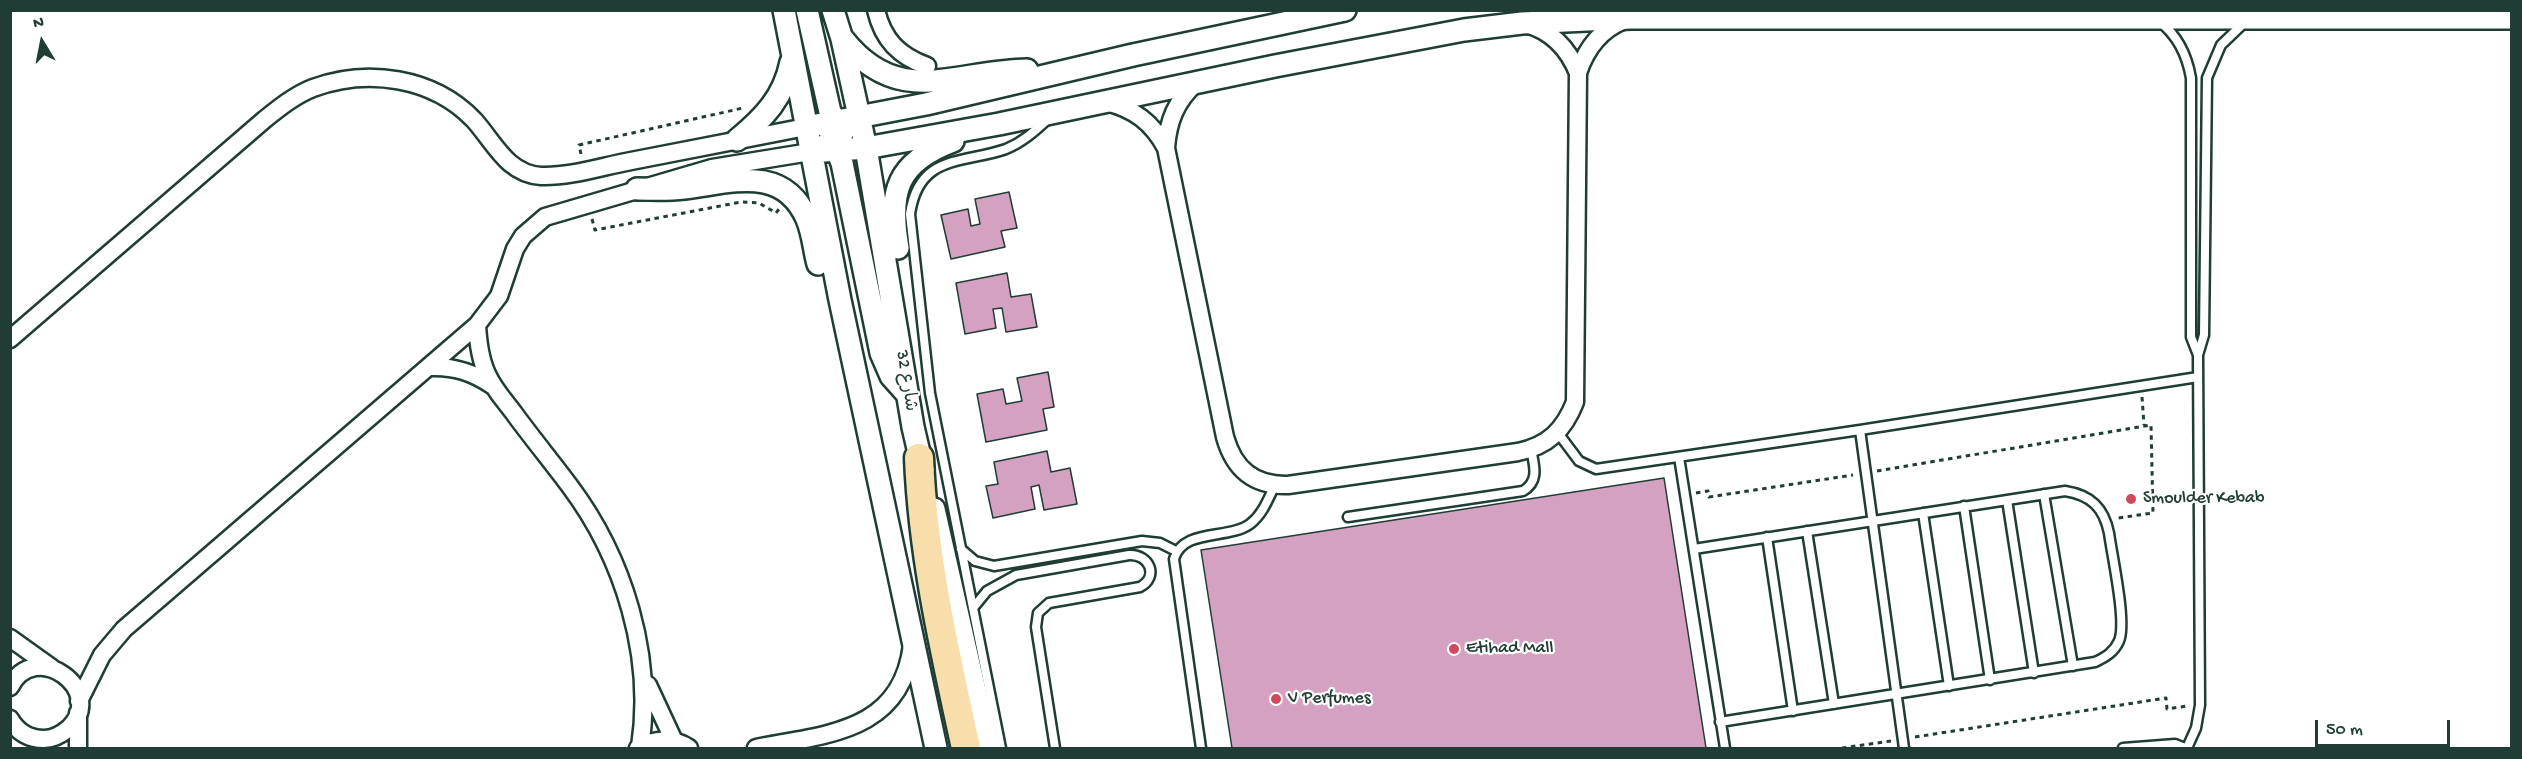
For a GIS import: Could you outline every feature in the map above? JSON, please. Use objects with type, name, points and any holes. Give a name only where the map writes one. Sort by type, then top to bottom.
[{"type":"highway","points":[[920,458],[928,560],[966,748]]},
{"type":"street","points":[[784,10],[840,300],[936,748]]},
{"type":"street","points":[[807,10],[830,112],[848,137],[866,148]]},
{"type":"street","name":"شارع 32","points":[[833,10],[842,39],[866,148],[907,394],[920,458],[936,518],[988,748]]},
{"type":"street","points":[[876,10],[881,29],[893,47],[912,60],[927,66]]},
{"type":"street","points":[[1273,27],[1306,10]]},
{"type":"street","points":[[10,339],[264,120],[311,88],[339,80],[368,76],[397,79],[424,87],[450,101],[472,119],[512,165],[525,173],[540,176],[860,118],[1179,45],[1345,10]]},
{"type":"street","points":[[1196,83],[1183,96],[1173,112],[1169,123],[1166,148],[1228,449],[1241,470],[1261,483],[1275,485],[1531,449],[1545,443],[1558,433],[1569,418],[1575,402],[1578,73],[1582,60],[1597,38],[1619,22],[1631,18]]},
{"type":"street","points":[[10,740],[49,739],[62,734],[72,725],[102,655],[124,629],[430,368],[477,325],[499,296],[515,249],[532,225],[558,212],[637,189],[712,168],[810,152],[866,148],[999,124],[1464,30],[1522,23],[1631,18],[2511,18]]},
{"type":"street","points":[[1522,23],[1535,26],[1557,40],[1566,50],[1578,73]]},
{"type":"street","points":[[842,39],[853,52],[879,72],[910,82],[946,80],[1019,70],[1064,72]]},
{"type":"street","points":[[737,140],[764,117],[774,104],[783,88],[792,55]]},
{"type":"street","points":[[1105,102],[1130,110],[1142,117],[1152,126],[1166,148]]},
{"type":"street","points":[[894,310],[902,276],[893,210],[901,181],[909,168],[933,148],[999,124]]},
{"type":"street","points":[[806,127],[824,136],[837,150],[842,163],[880,353],[891,376],[907,394]]},
{"type":"street","points":[[637,189],[674,189],[747,178],[777,187],[800,207],[807,219],[820,271],[840,300]]},
{"type":"street","points":[[477,325],[481,357],[493,386],[571,487],[605,545],[629,608],[643,673],[660,716],[681,745]]},
{"type":"street","points":[[430,368],[457,368],[476,375],[493,386]]},
{"type":"street","points":[[10,638],[71,680],[78,707],[78,748]]},
{"type":"street","points":[[756,748],[849,729],[866,721],[882,710],[895,695],[904,679],[913,642]]},
{"type":"street","points":[[10,687],[20,675],[30,669],[52,668]]},
{"type":"street","points":[[643,673],[644,704],[639,748],[662,740],[681,745]]},
{"type":"street","points":[[10,720],[22,733],[51,748]]},
{"type":"lane","points":[[2155,18],[2180,44],[2191,78],[2191,337],[2198,355]]},
{"type":"lane","points":[[2123,748],[2175,744],[2186,748],[2196,728],[2200,705],[2198,355],[2204,336],[2207,78],[2221,45],[2237,28],[2252,18]]},
{"type":"lane","points":[[1001,748],[930,393],[911,226],[912,201],[923,180],[943,164],[1014,145],[1031,134],[1054,112]]},
{"type":"lane","points":[[1558,433],[1579,461],[1596,469],[2198,377]]},
{"type":"lane","points":[[1860,430],[1904,744]]},
{"type":"lane","points":[[1348,517],[1523,491],[1533,483],[1535,476],[1531,449]]},
{"type":"lane","points":[[1679,457],[1725,748]]},
{"type":"lane","points":[[1201,748],[1174,558],[1176,550],[1186,541],[1233,532],[1252,522],[1265,506],[1275,485]]},
{"type":"lane","points":[[1694,549],[2065,491],[2078,493],[2090,499],[2100,508],[2106,520],[2122,628],[2115,649],[2106,657],[2095,662],[2034,673],[1720,722]]},
{"type":"lane","points":[[2044,494],[2073,666]]},
{"type":"lane","points":[[2007,500],[2034,673]]},
{"type":"lane","points":[[1964,506],[1989,680]]},
{"type":"lane","points":[[1923,513],[1949,686]]},
{"type":"lane","points":[[1807,531],[1834,704]]},
{"type":"lane","points":[[1767,537],[1794,711]]},
{"type":"lane","points":[[960,548],[975,561],[994,566],[1142,541],[1160,543],[1176,550]]},
{"type":"lane","points":[[973,608],[987,591],[1016,575],[1129,555],[1143,558],[1149,563],[1150,577],[1146,584],[1140,587],[1056,602],[1042,607],[1036,620],[1055,748]]},
{"type":"path","points":[[2141,386],[2144,425]]},
{"type":"path","points":[[1685,494],[1708,491],[1708,497],[2151,425],[2153,513],[2106,520]]},
{"type":"path","points":[[1842,748],[1904,744],[2166,698],[2167,709],[2200,705]]},
{"type":"building","points":[[1009,192],[1017,228],[1001,231],[1005,247],[951,259],[941,215],[968,209],[971,226],[980,224],[975,199]]},
{"type":"building","points":[[1007,273],[1011,297],[1031,294],[1037,327],[1006,332],[1002,308],[993,309],[996,328],[965,334],[956,283]]},
{"type":"building","points":[[1048,372],[1054,407],[1043,409],[1047,430],[986,442],[977,394],[1003,389],[1006,404],[1022,401],[1017,378]]},
{"type":"building","points":[[1047,451],[1051,472],[1070,468],[1077,504],[1044,510],[1039,485],[1031,487],[1035,509],[993,518],[986,486],[998,484],[994,462]]},
{"type":"building","name":"Etihad Mall","points":[[1664,478],[1706,748],[1232,748],[1201,550]]},
{"type":"place","name":"Smoulder Kebab","points":[[2131,499]]},
{"type":"place","name":"Etihad Mall","points":[[1454,649]]},
{"type":"place","name":"V Perfumes","points":[[1276,699]]}]
